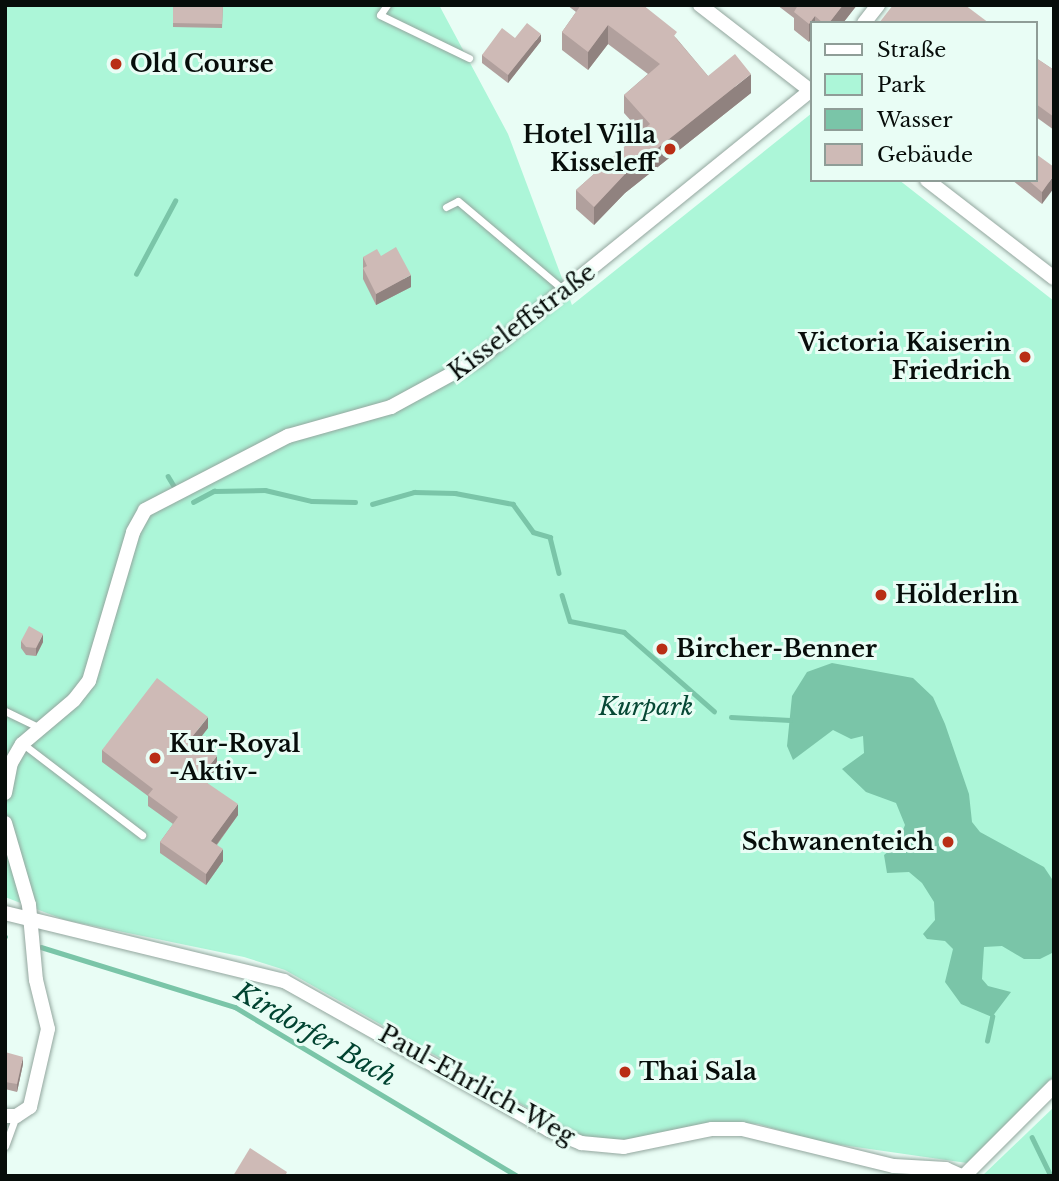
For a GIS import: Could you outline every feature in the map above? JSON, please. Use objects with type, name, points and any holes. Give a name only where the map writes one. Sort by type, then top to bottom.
[{"type":"street","points":[[700,5],[810,88]]},
{"type":"street","points":[[866,21],[878,5]]},
{"type":"street","name":"Kisseleffstraße","points":[[5,793],[11,763],[22,744],[38,727],[74,700],[89,681],[133,533],[145,510],[288,436],[391,407],[430,389],[479,359],[567,292],[810,92]]},
{"type":"street","points":[[930,182],[1054,278]]},
{"type":"street","points":[[5,823],[30,918],[48,1035],[30,1107],[10,1116]]},
{"type":"street","name":"Paul-Ehrlich-Weg","points":[[5,913],[284,981],[549,1130],[581,1143],[624,1147],[712,1129],[742,1129],[894,1166],[946,1169],[963,1176]]},
{"type":"street","points":[[963,1176],[1054,1086]]},
{"type":"lane","points":[[387,5],[380,15],[469,58]]},
{"type":"lane","points":[[446,207],[458,201],[567,292]]},
{"type":"lane","points":[[5,711],[38,727]]},
{"type":"lane","points":[[22,744],[142,835]]},
{"type":"lane","points":[[5,1146],[10,1116]]},
{"type":"green space","name":"Kurpark","points":[[5,5],[439,5],[508,134],[572,305],[810,115],[810,182],[902,182],[1054,301],[1054,1077],[967,1163],[821,1142],[758,1124],[722,1122],[632,1139],[595,1140],[570,1132],[285,970],[244,957],[65,920],[5,897]]},
{"type":"green space","points":[[1054,1107],[1054,1176],[982,1176]]},
{"type":"water","name":"Schwanenteich","points":[[832,663],[913,678],[933,697],[969,794],[972,822],[980,832],[1044,867],[1054,882],[1054,952],[1040,959],[1024,959],[1002,946],[984,947],[982,979],[988,986],[1011,992],[992,1017],[961,1004],[945,982],[953,949],[945,941],[927,939],[923,934],[935,920],[934,902],[922,883],[909,872],[887,873],[884,855],[897,845],[905,825],[896,803],[866,792],[842,769],[864,753],[863,736],[851,739],[833,730],[793,760],[787,746],[792,696],[807,672]]},
{"type":"building","points":[[223,5],[222,24],[173,23],[173,6]]},
{"type":"building","points":[[581,5],[643,5],[677,32],[674,36],[708,76],[735,54],[751,74],[625,174],[594,207],[576,190],[650,124],[624,95],[660,64],[608,25],[588,52],[562,32]]},
{"type":"building","points":[[798,5],[843,5],[831,21],[821,21],[815,16],[809,24],[794,12]]},
{"type":"building","points":[[893,5],[965,5],[986,21],[881,21]]},
{"type":"building","points":[[527,23],[541,34],[508,75],[482,55],[502,28],[515,38]]},
{"type":"building","points":[[1038,59],[1054,70],[1054,117],[1038,105]]},
{"type":"building","points":[[1038,155],[1054,167],[1054,175],[1042,192],[1030,182],[1038,182]]},
{"type":"building","points":[[396,247],[411,275],[376,294],[363,268],[367,266],[363,257],[377,249],[381,256]]},
{"type":"building","points":[[29,626],[43,634],[36,648],[26,647],[21,641]]},
{"type":"building","points":[[157,678],[208,717],[192,737],[217,756],[200,778],[238,804],[211,841],[223,849],[206,874],[160,842],[178,817],[148,795],[153,789],[102,750]]},
{"type":"building","points":[[5,1052],[23,1057],[17,1084],[5,1082]]},
{"type":"building","points":[[250,1148],[287,1172],[285,1176],[233,1176]]},
{"type":"waterway","name":"Kirdorfer Bach","points":[[136,274],[175,201]]},
{"type":"waterway","points":[[168,476],[174,486]]},
{"type":"waterway","points":[[193,502],[214,491],[265,490],[312,501],[355,502]]},
{"type":"waterway","points":[[372,504],[414,492],[455,493],[513,504],[533,532],[550,537],[559,573]]},
{"type":"waterway","points":[[562,595],[570,621],[624,632],[714,711]]},
{"type":"waterway","points":[[731,717],[790,720]]},
{"type":"waterway","name":"Kirdorfer Bach","points":[[41,947],[235,1007],[517,1176]]},
{"type":"waterway","name":"Kirdorfer Bach","points":[[987,1041],[992,1017]]},
{"type":"waterway","name":"Kirdorfer Bach","points":[[1032,1137],[1051,1176]]},
{"type":"place","name":"Old Course","points":[[116,64]]},
{"type":"place","name":"Hotel Villa Kisseleff","points":[[670,149]]},
{"type":"place","name":"Victoria Kaiserin Friedrich","points":[[1025,357]]},
{"type":"place","name":"Hölderlin","points":[[881,595]]},
{"type":"place","name":"Bircher-Benner","points":[[662,649]]},
{"type":"place","name":"Kur-Royal -Aktiv-","points":[[155,758]]},
{"type":"place","name":"Schwanenteich","points":[[948,842]]},
{"type":"place","name":"Thai Sala","points":[[625,1072]]}]
